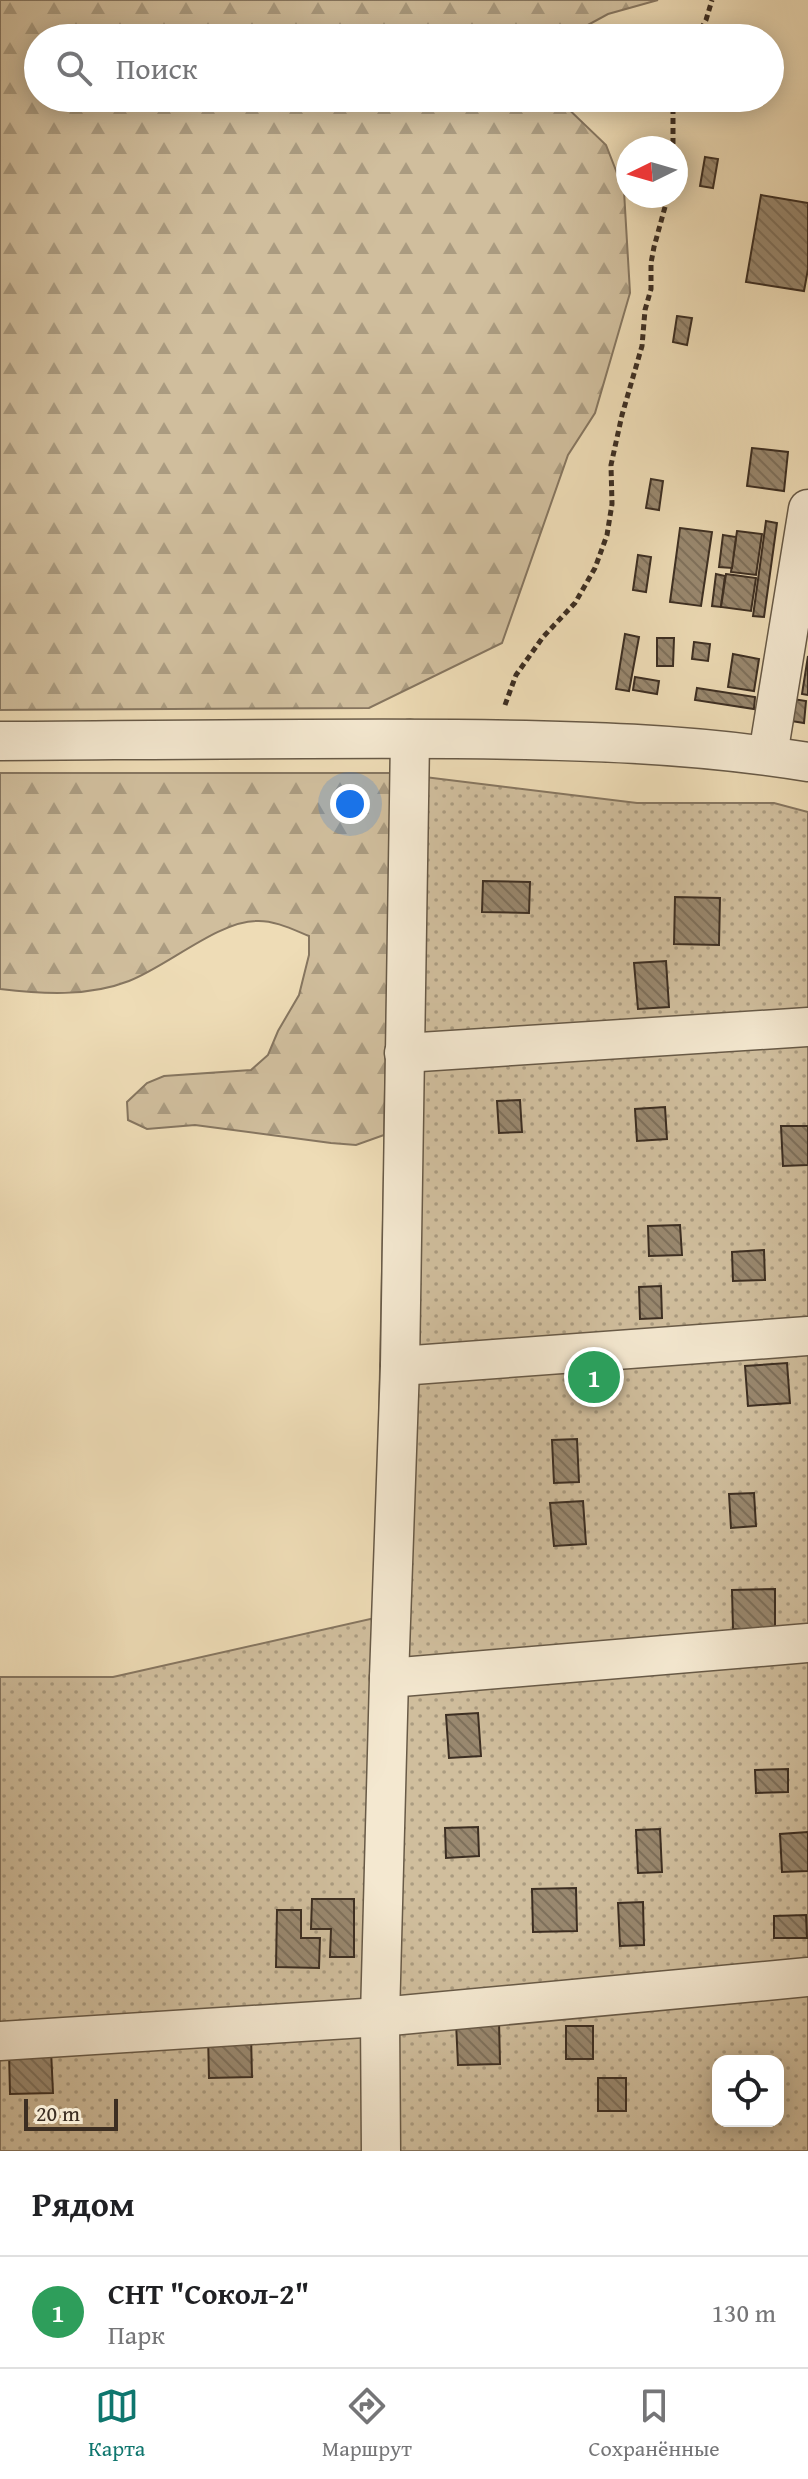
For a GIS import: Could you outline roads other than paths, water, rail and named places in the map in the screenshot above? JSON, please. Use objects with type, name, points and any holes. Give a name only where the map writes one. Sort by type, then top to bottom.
[{"type":"street","points":[[768,755],[808,509]]},
{"type":"street","points":[[381,2151],[380,2017],[400,1366],[410,739]]},
{"type":"street","points":[[0,741],[583,741],[768,755],[808,762]]},
{"type":"street","points":[[404,1053],[808,1027]]},
{"type":"street","points":[[400,1366],[808,1336]]},
{"type":"street","points":[[389,1678],[808,1643]]},
{"type":"street","points":[[0,2041],[380,2017],[808,1977]]},
{"type":"place","name":"СНТ \"Сокол-2\"","points":[[594,1377]]}]
